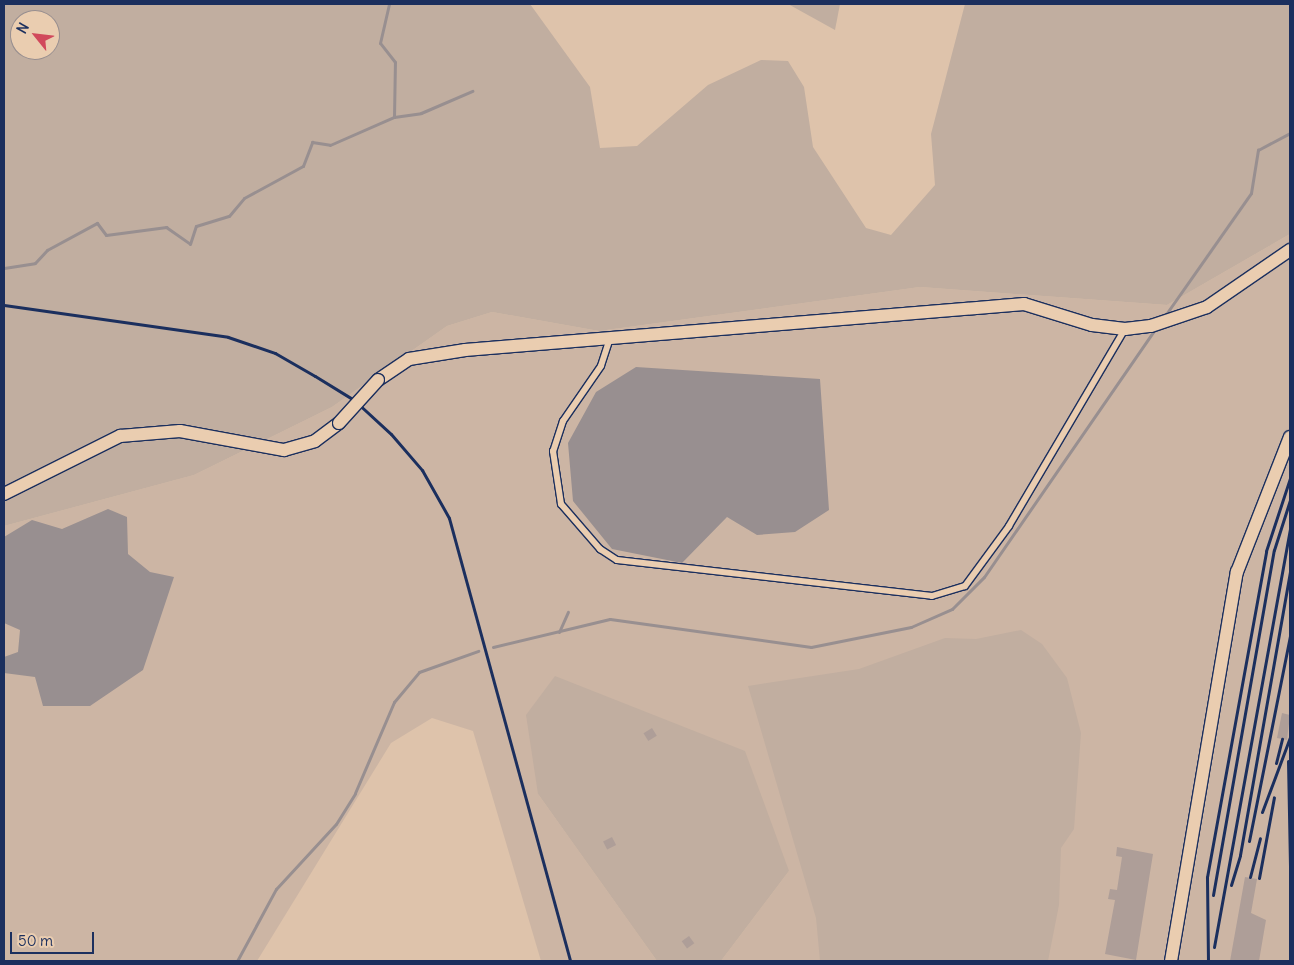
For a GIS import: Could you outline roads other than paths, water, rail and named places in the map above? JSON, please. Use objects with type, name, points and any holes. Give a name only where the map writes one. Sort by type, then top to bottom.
[{"type":"street","points":[[4,494],[120,436],[180,431],[284,450],[315,441],[339,423],[378,380],[409,359],[610,338],[1024,304],[1092,325],[1125,329],[1151,326],[1208,307],[1290,250]]},
{"type":"street","points":[[1171,961],[1237,572],[1290,437]]},
{"type":"lane","points":[[610,338],[601,366],[563,421],[553,451],[561,504],[600,549],[617,560],[932,596],[965,586],[1009,526],[1125,329]]},
{"type":"waterway","points":[[4,268],[35,263],[47,250],[97,223],[106,235],[166,227],[190,244],[196,226],[229,216],[244,198],[303,166],[312,142],[330,145],[394,117],[395,62],[380,43],[389,4]]},
{"type":"waterway","points":[[394,117],[421,113],[472,91]]},
{"type":"waterway","points":[[1164,317],[1251,193],[1258,150],[1290,133]]},
{"type":"waterway","points":[[493,647],[610,619],[811,647],[911,627],[952,609],[984,577],[1156,328]]},
{"type":"waterway","points":[[559,632],[568,612]]},
{"type":"waterway","points":[[237,961],[276,889],[336,824],[355,793],[394,702],[419,672],[478,651]]},
{"type":"railway","points":[[4,305],[228,337],[275,353],[315,376],[354,400],[391,434],[422,470],[449,518],[570,961]]},
{"type":"railway","points":[[1208,961],[1207,877],[1266,551],[1290,478]]},
{"type":"railway","points":[[1213,895],[1274,550],[1290,500]]},
{"type":"railway","points":[[1214,947],[1290,529]]},
{"type":"railway","points":[[1231,885],[1240,855],[1290,570]]},
{"type":"railway","points":[[1249,841],[1290,636]]},
{"type":"railway","points":[[1262,812],[1290,737]]},
{"type":"railway","points":[[1276,763],[1282,739]]},
{"type":"railway","points":[[1288,761],[1290,867]]},
{"type":"railway","points":[[1259,878],[1274,797]]},
{"type":"railway","points":[[1250,877],[1260,838]]}]
